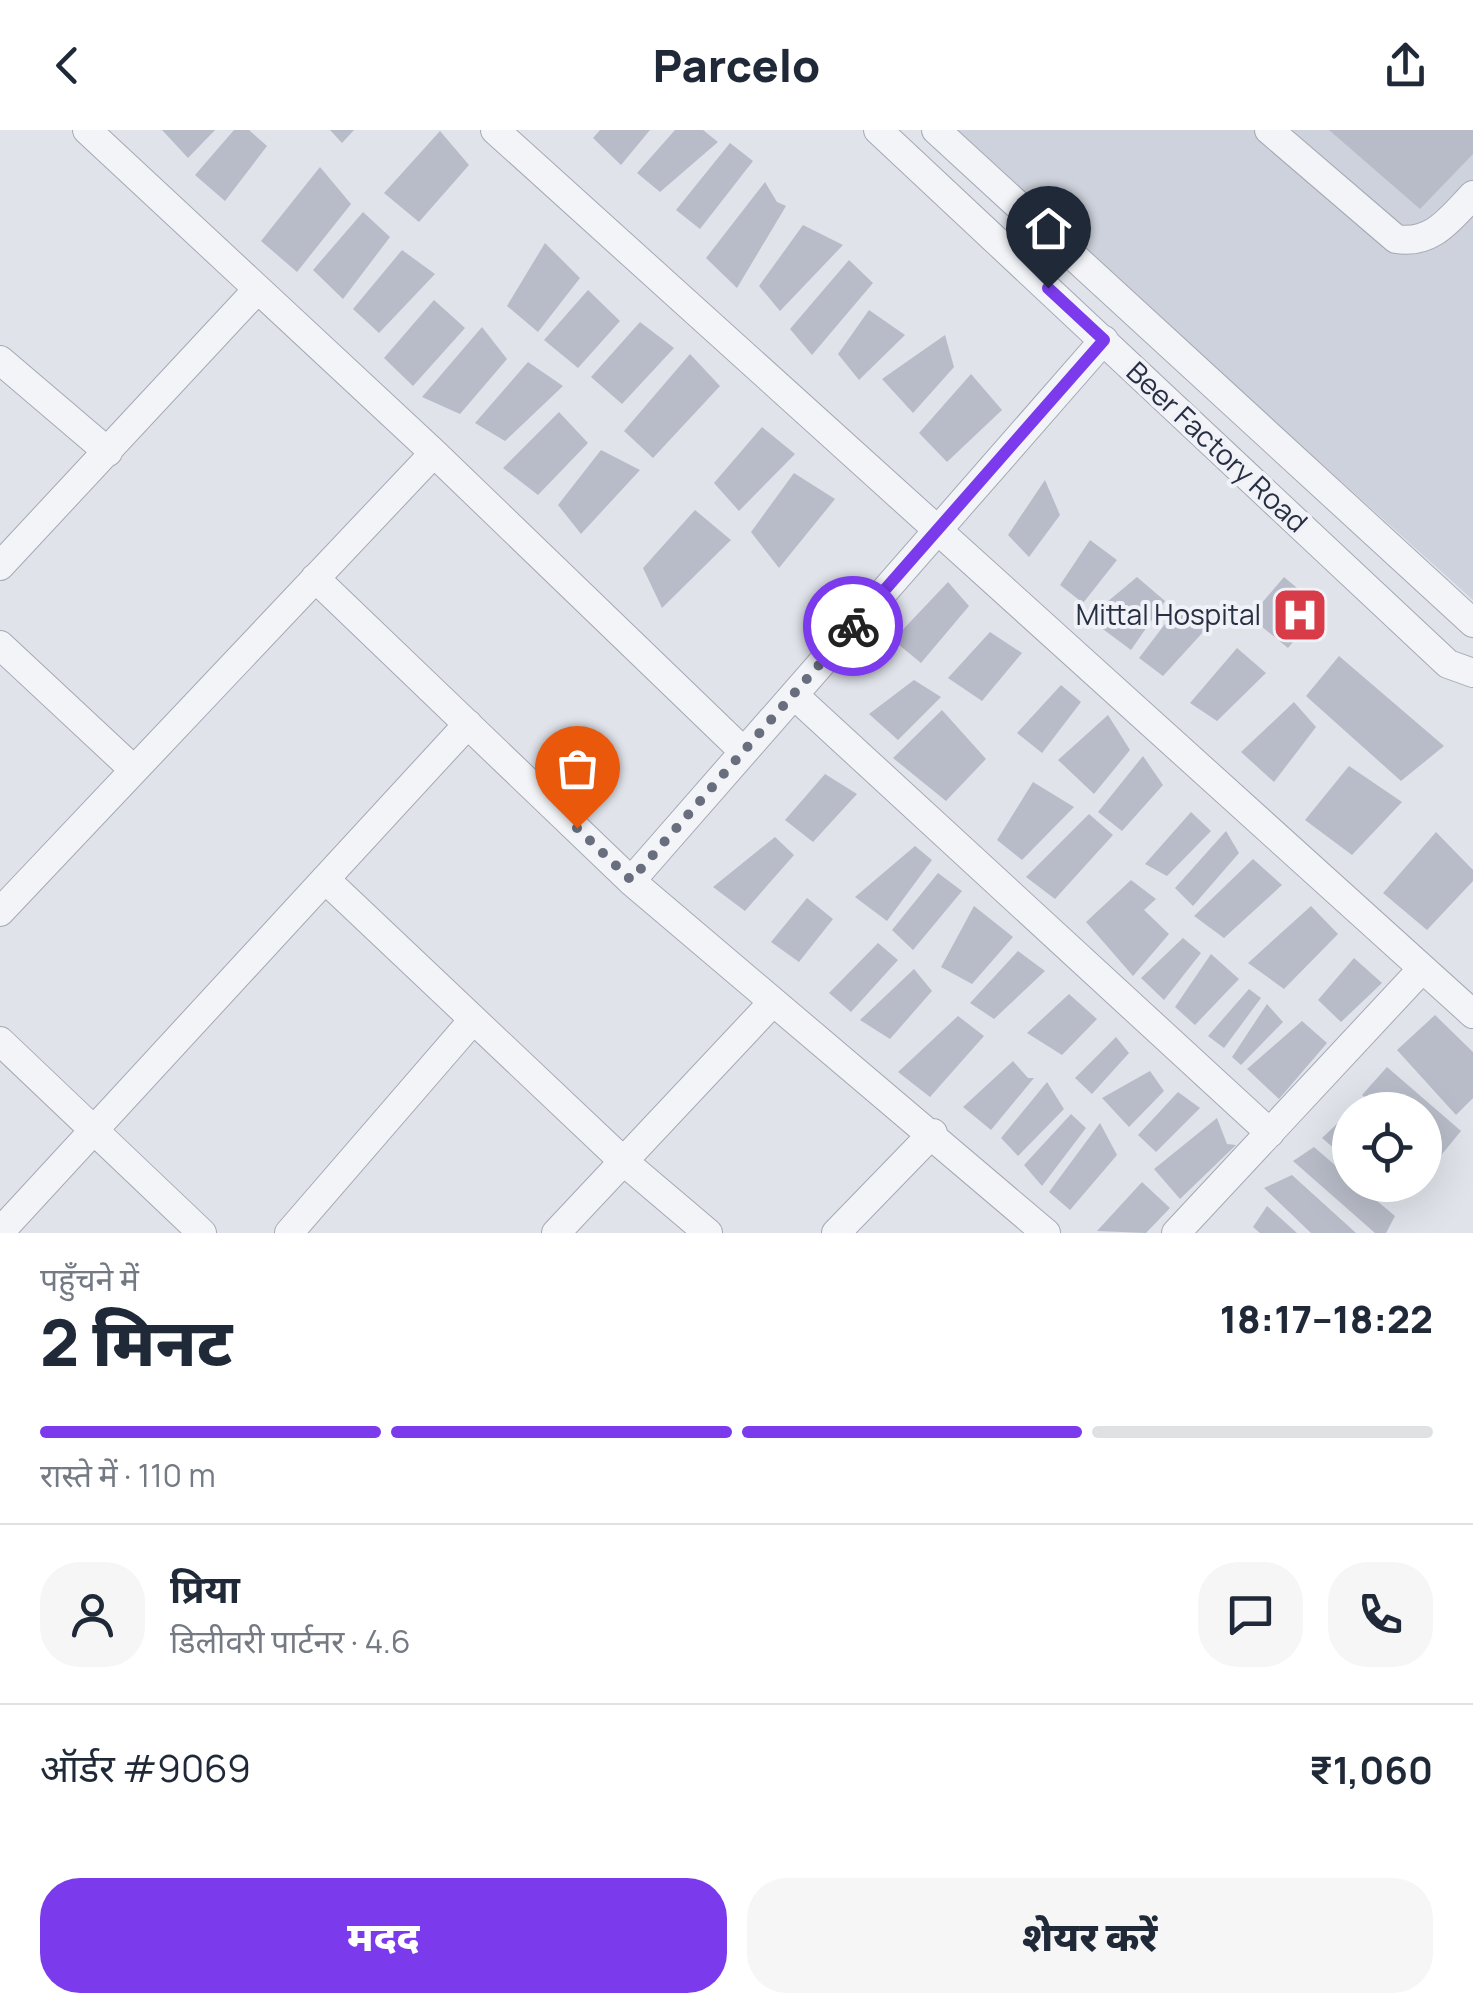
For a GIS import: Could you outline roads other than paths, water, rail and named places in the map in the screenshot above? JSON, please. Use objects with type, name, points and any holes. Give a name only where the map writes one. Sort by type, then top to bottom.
[{"type":"street","points":[[87,130],[256,292],[434,453],[742,750]]},
{"type":"street","points":[[495,130],[1473,1014]]},
{"type":"street","name":"Beer Factory Road","points":[[936,130],[1473,623]]},
{"type":"street","points":[[1269,130],[1396,238],[1413,242],[1429,237],[1473,195]]},
{"type":"street","name":"Beer Factory Road","points":[[881,131],[1448,664],[1473,674]]},
{"type":"street","points":[[0,566],[256,292]]},
{"type":"street","points":[[631,880],[1104,340]]},
{"type":"street","points":[[0,360],[108,452]]},
{"type":"street","points":[[0,912],[434,453]]},
{"type":"street","points":[[315,578],[631,880],[1046,1233]]},
{"type":"street","points":[[0,646],[134,770]]},
{"type":"street","points":[[794,695],[1270,1134]]},
{"type":"street","points":[[0,1232],[92,1127],[468,724]]},
{"type":"street","points":[[325,879],[622,1160],[708,1233]]},
{"type":"street","points":[[1176,1233],[1422,970]]},
{"type":"street","points":[[556,1233],[772,1003]]},
{"type":"street","points":[[289,1233],[473,1020]]},
{"type":"street","points":[[0,1041],[202,1233]]},
{"type":"street","points":[[836,1233],[933,1133]]},
{"type":"place","name":"Mittal Hospital","points":[[1300,615]]}]
